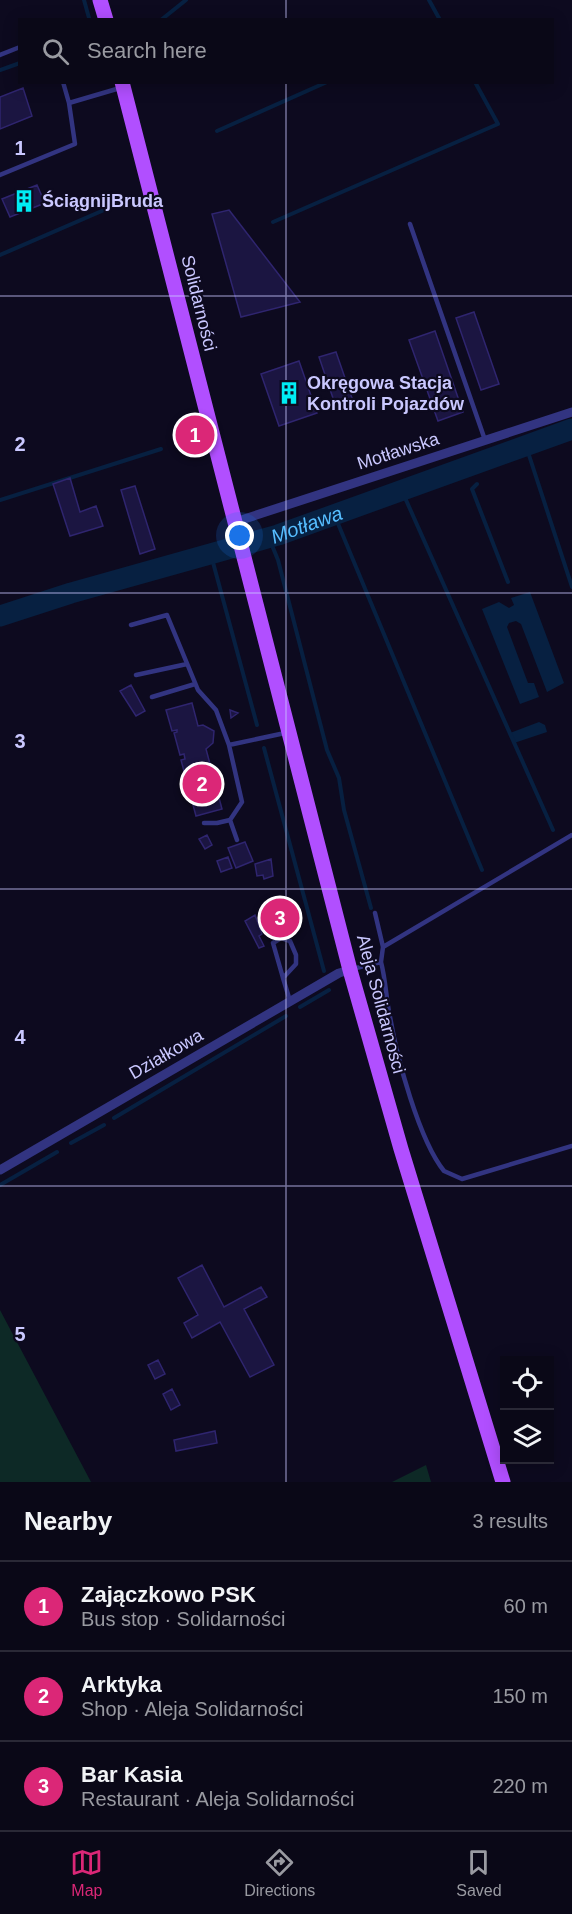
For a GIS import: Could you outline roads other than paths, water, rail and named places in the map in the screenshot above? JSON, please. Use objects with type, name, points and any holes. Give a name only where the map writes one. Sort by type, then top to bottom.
[{"type":"main road","points":[[100,0],[104,18]]},
{"type":"main road","name":"Solidarności","points":[[122,85],[236,527]]},
{"type":"main road","name":"Aleja Solidarności","points":[[236,527],[350,970],[401,1149],[503,1482]]},
{"type":"street","name":"Motławska","points":[[236,527],[572,412]]},
{"type":"street","name":"Działkowa","points":[[0,1170],[339,973],[350,970]]},
{"type":"lane","points":[[0,55],[18,48]]},
{"type":"lane","points":[[0,175],[75,144],[64,84]]},
{"type":"lane","points":[[69,103],[122,85]]},
{"type":"lane","points":[[410,225],[485,441]]},
{"type":"lane","points":[[131,625],[167,615],[195,684],[216,710],[229,745],[242,802],[230,819],[217,824],[204,823]]},
{"type":"lane","points":[[136,675],[187,664]]},
{"type":"lane","points":[[152,697],[195,684]]},
{"type":"lane","points":[[229,745],[289,732]]},
{"type":"lane","points":[[230,819],[237,840]]},
{"type":"lane","points":[[383,947],[572,835]]},
{"type":"lane","points":[[375,913],[383,947],[381,962],[394,1036],[405,1077],[422,1125],[444,1172],[462,1179],[572,1146]]},
{"type":"lane","points":[[284,978],[296,964],[296,956],[290,941],[282,938],[273,943],[290,1001]]},
{"type":"lane","points":[[350,970],[381,962]]},
{"type":"water","points":[[530,592],[564,683],[547,692],[521,624],[516,621],[509,623],[507,627],[528,683],[534,683],[539,697],[520,704],[482,609],[499,602],[509,608],[514,605],[511,598]]},
{"type":"water","points":[[539,722],[545,725],[547,732],[514,743],[510,733]]},
{"type":"waterway","points":[[84,0],[89,18]]},
{"type":"waterway","points":[[164,18],[186,0]]},
{"type":"waterway","points":[[429,0],[439,18]]},
{"type":"waterway","points":[[0,70],[18,64]]},
{"type":"waterway","points":[[217,131],[323,84]]},
{"type":"waterway","points":[[273,222],[498,124],[476,84]]},
{"type":"waterway","points":[[0,255],[111,207]]},
{"type":"waterway","name":"Motława","points":[[0,616],[71,593],[278,535],[572,429]]},
{"type":"waterway","points":[[526,446],[572,587]]},
{"type":"waterway","points":[[0,500],[161,449]]},
{"type":"waterway","points":[[477,484],[472,489],[508,582]]},
{"type":"waterway","points":[[402,491],[553,830]]},
{"type":"waterway","points":[[334,514],[482,870]]},
{"type":"waterway","points":[[269,538],[278,560],[327,750],[339,778],[344,810],[371,908]]},
{"type":"waterway","points":[[211,555],[257,725]]},
{"type":"waterway","points":[[264,748],[324,971]]},
{"type":"waterway","points":[[300,1007],[329,990]]},
{"type":"waterway","points":[[114,1118],[286,1016]]},
{"type":"waterway","points":[[71,1143],[104,1125]]},
{"type":"waterway","points":[[0,1185],[57,1152]]},
{"type":"place","name":"ŚciągnijBruda","points":[[24,201]]},
{"type":"place","name":"Okręgowa Stacja Kontroli Pojazdów","points":[[289,393]]},
{"type":"place","name":"Zajączkowo PSK","points":[[195,435]]},
{"type":"place","name":"Arktyka","points":[[202,784]]},
{"type":"place","name":"Bar Kasia","points":[[280,918]]}]
